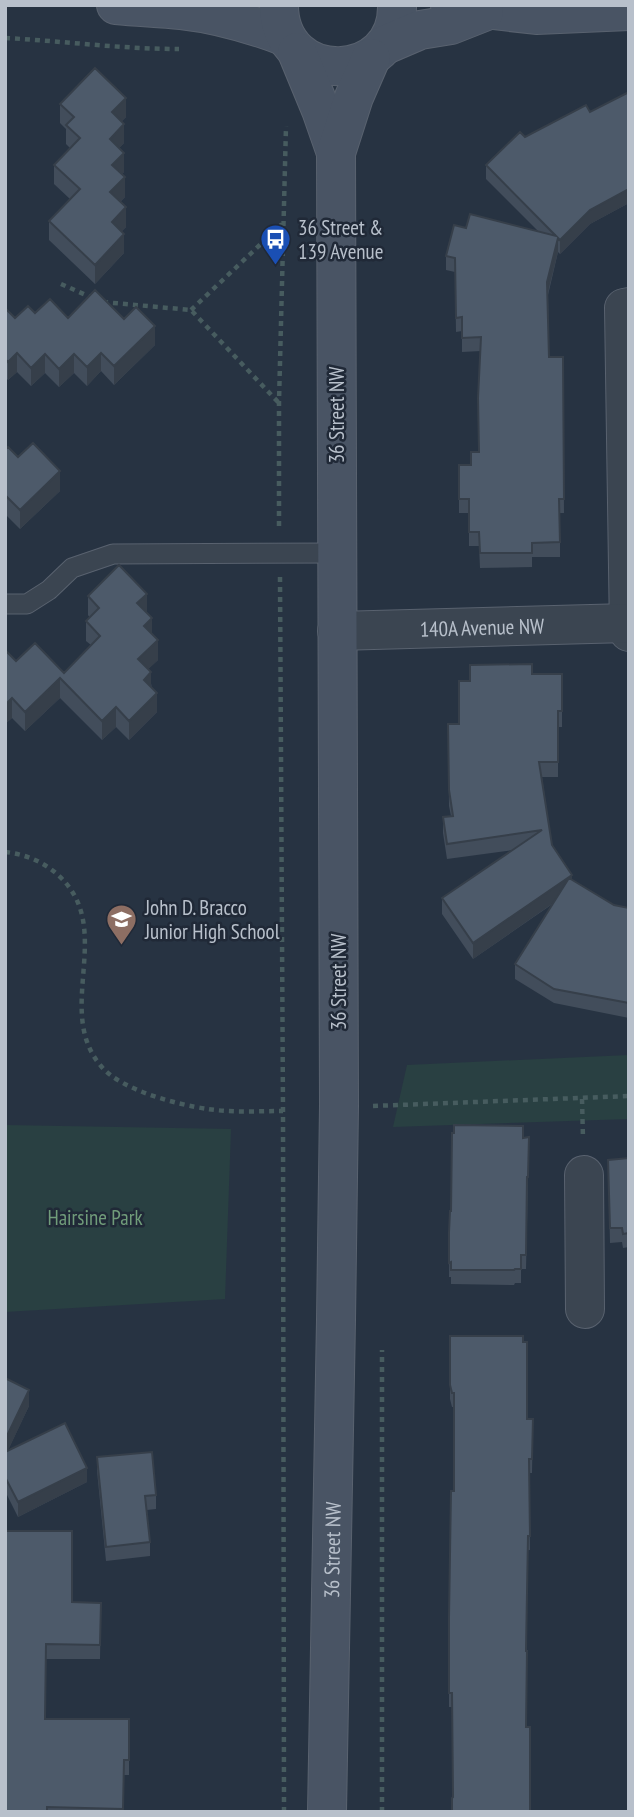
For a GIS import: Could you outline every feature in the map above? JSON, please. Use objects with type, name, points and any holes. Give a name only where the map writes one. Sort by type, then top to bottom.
[{"type":"street","points":[[116,5],[190,8],[287,32],[314,63],[333,67],[353,66],[420,30],[451,25],[489,10]]},
{"type":"street","name":"36 Street NW","points":[[327,1812],[337,1320],[336,153],[354,96],[394,27],[397,5]]},
{"type":"street","points":[[450,5],[536,15],[629,11]]},
{"type":"street","name":"36 Street NW","points":[[287,32],[321,110],[336,153]]},
{"type":"street","points":[[626,307],[629,632]]},
{"type":"street","name":"140A Avenue NW","points":[[337,631],[628,623]]},
{"type":"street","points":[[584,1175],[585,1309]]},
{"type":"lane","points":[[5,604],[27,604],[49,590],[72,568],[113,554],[336,553]]},
{"type":"path","points":[[5,37],[141,49],[189,49]]},
{"type":"path","points":[[284,1812],[279,402],[286,138]]},
{"type":"path","points":[[191,310],[283,224]]},
{"type":"path","points":[[61,284],[102,302],[191,310],[279,402]]},
{"type":"path","points":[[5,852],[27,857],[49,867],[68,884],[78,901],[85,936],[81,1016],[90,1051],[102,1068],[121,1082],[145,1093],[209,1110],[283,1111]]},
{"type":"path","points":[[365,1107],[629,1096]]},
{"type":"path","points":[[382,1350],[382,1812]]},
{"type":"green space","points":[[629,1055],[629,1119],[393,1127],[407,1065]]},
{"type":"green space","name":"Hairsine Park","points":[[5,1125],[231,1129],[225,1299],[5,1312]]},
{"type":"building","points":[[95,68],[126,98],[112,112],[124,124],[110,139],[124,153],[112,165],[125,177],[110,192],[126,207],[112,222],[124,234],[95,265],[49,221],[80,189],[54,165],[80,138],[66,125],[74,117],[60,104]]},
{"type":"building","points":[[629,92],[629,189],[590,210],[560,240],[558,238],[547,282],[549,357],[563,357],[564,499],[559,499],[560,542],[532,543],[532,553],[480,553],[479,532],[469,532],[469,499],[459,499],[459,465],[471,465],[471,452],[479,452],[481,337],[462,338],[462,317],[456,318],[455,258],[446,256],[454,225],[466,228],[470,214],[556,236],[486,165],[520,132],[525,137],[586,105],[590,112]]},
{"type":"building","points":[[95,290],[124,319],[136,307],[155,326],[114,366],[101,353],[87,367],[74,354],[59,369],[45,354],[31,368],[17,353],[8,362],[5,359],[5,308],[15,318],[28,306],[35,313],[50,299],[68,318]]},
{"type":"building","points":[[33,443],[60,471],[20,510],[5,495],[5,450],[8,447],[18,457]]},
{"type":"building","points":[[119,565],[147,594],[137,603],[152,618],[144,626],[158,640],[138,659],[151,672],[144,680],[157,693],[129,721],[116,707],[102,721],[60,678],[25,712],[12,698],[5,705],[5,650],[16,661],[35,643],[64,673],[100,636],[86,621],[99,608],[88,596]]},
{"type":"building","points":[[532,664],[532,674],[562,674],[562,711],[558,711],[558,762],[539,762],[552,845],[572,875],[473,943],[442,898],[542,830],[447,844],[443,817],[453,816],[449,790],[448,724],[459,724],[459,681],[470,681],[470,665]]},
{"type":"building","points":[[569,878],[614,905],[629,908],[629,1003],[554,989],[515,964]]},
{"type":"building","points":[[454,1125],[523,1126],[523,1138],[529,1137],[526,1255],[521,1255],[521,1269],[451,1270],[449,1232]]},
{"type":"building","points":[[629,1158],[629,1233],[623,1234],[622,1228],[610,1228],[608,1160]]},
{"type":"building","points":[[450,1336],[523,1336],[523,1342],[527,1342],[527,1419],[533,1419],[532,1459],[529,1459],[530,1536],[526,1651],[526,1727],[530,1727],[530,1812],[452,1812],[449,1616],[451,1491],[454,1491],[454,1393],[450,1385]]},
{"type":"building","points":[[5,1378],[29,1390],[5,1440]]},
{"type":"building","points":[[65,1423],[87,1468],[18,1502],[5,1477],[5,1452]]},
{"type":"building","points":[[152,1452],[156,1495],[145,1496],[150,1542],[106,1547],[97,1457]]},
{"type":"building","points":[[5,1531],[72,1531],[72,1602],[101,1603],[100,1645],[46,1644],[45,1719],[129,1719],[129,1760],[124,1760],[123,1809],[47,1807],[47,1812],[5,1812]]},
{"type":"place","name":"36 Street & 139 Avenue","points":[[275,266]]},
{"type":"place","name":"John D. Bracco Junior High School","points":[[122,946]]}]
